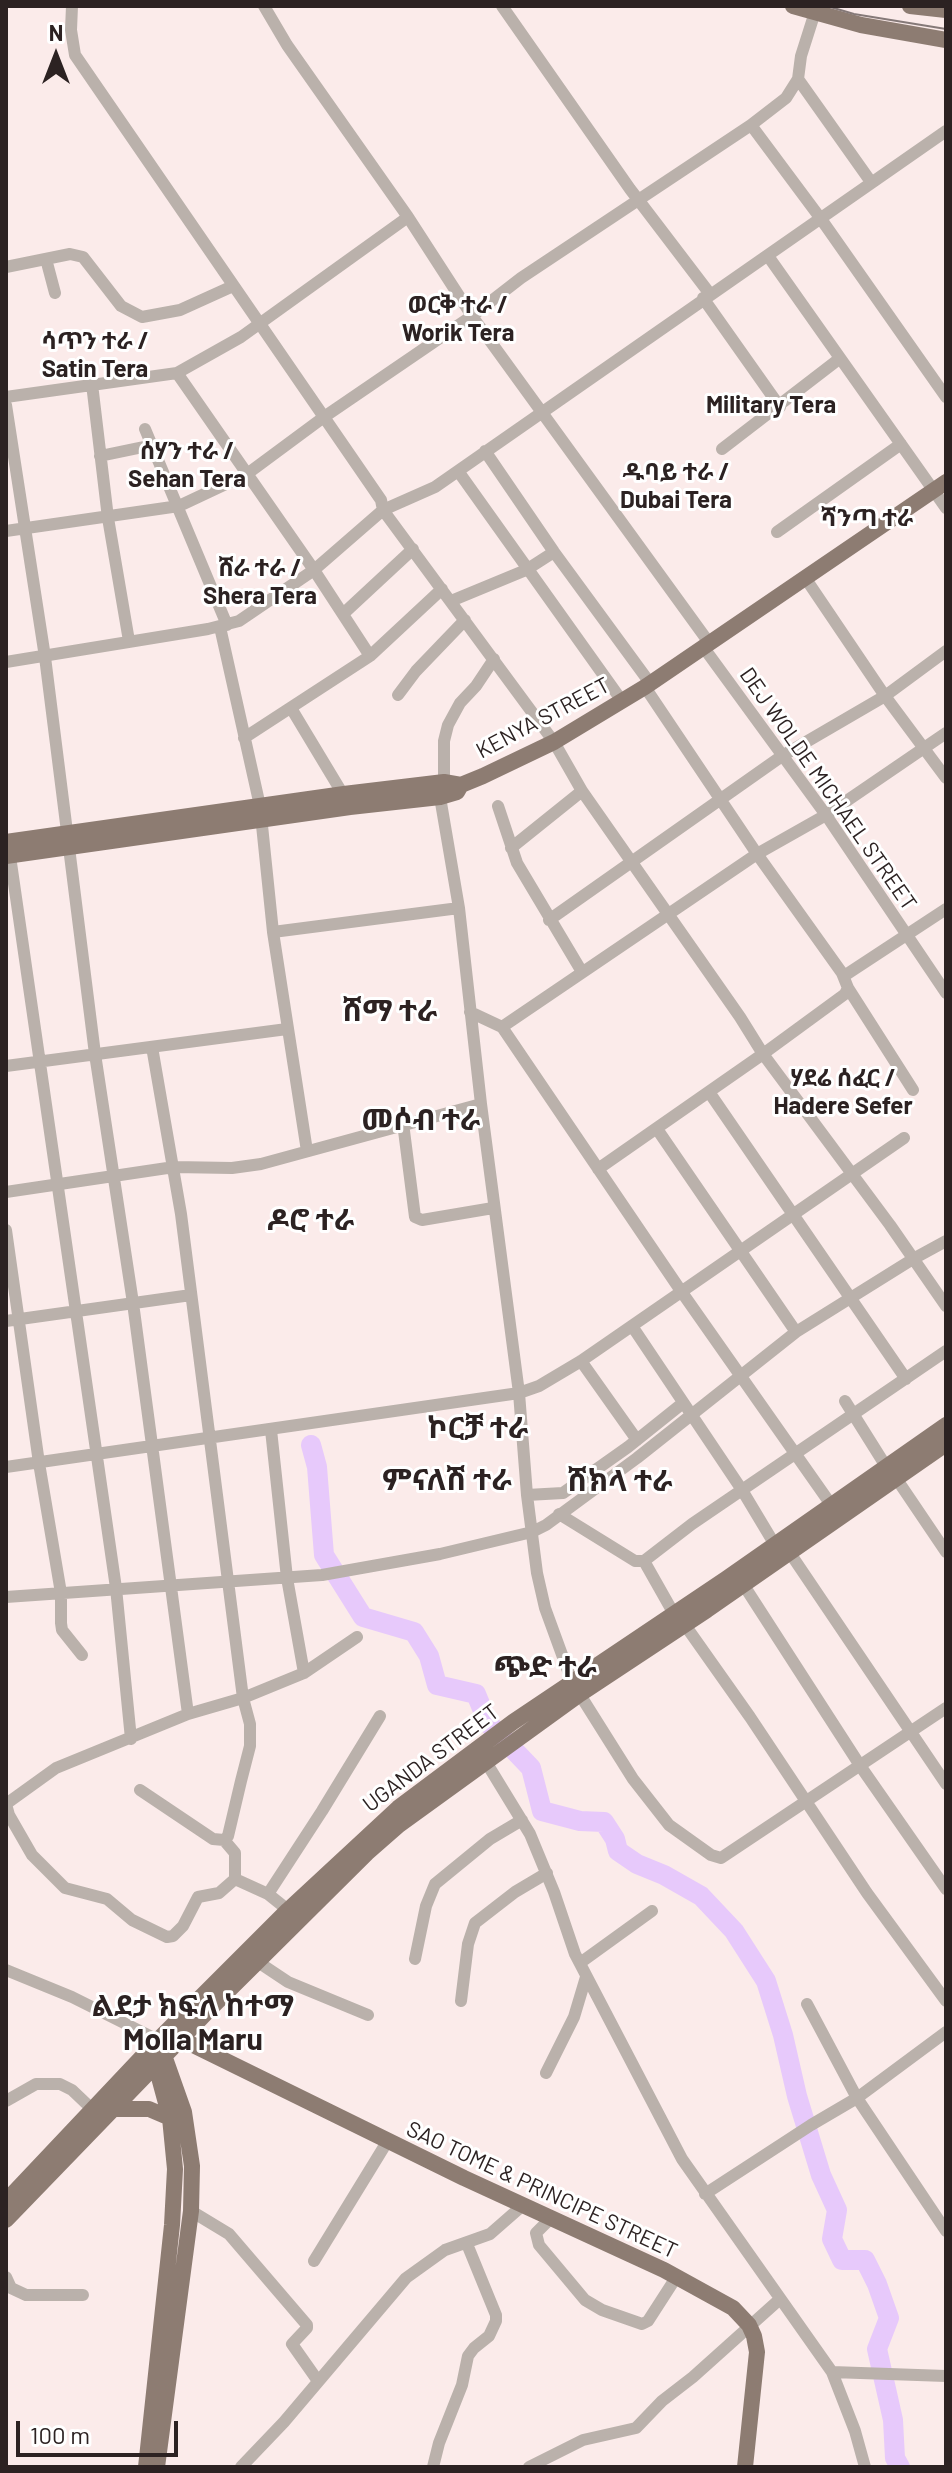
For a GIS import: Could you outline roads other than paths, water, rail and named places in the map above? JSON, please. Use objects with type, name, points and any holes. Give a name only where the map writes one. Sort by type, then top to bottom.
[{"type":"main road","points":[[793,6],[861,25],[946,40]]},
{"type":"main road","points":[[910,6],[946,10]]},
{"type":"main road","name":"KENYA STREET","points":[[260,813],[448,788],[554,742],[707,646],[940,486]]},
{"type":"main road","points":[[7,847],[260,813]]},
{"type":"main road","name":"UGANDA STREET","points":[[6,2201],[93,2110],[158,2052],[181,2039],[367,1853],[409,1818],[518,1729],[892,1473],[946,1425]]},
{"type":"main road","name":"UGANDA STREET","points":[[680,1620],[743,1584],[832,1506],[946,1444]]},
{"type":"main road","name":"UGANDA STREET","points":[[6,2220],[113,2109],[158,2052],[288,1910],[398,1808],[489,1754]]},
{"type":"main road","name":"SAO TOME & PRINCIPE STREET","points":[[181,2039],[387,2142],[677,2276],[722,2300],[749,2325]]},
{"type":"main road","points":[[146,2467],[175,2200],[175,2157],[158,2052]]},
{"type":"main road","points":[[157,2467],[191,2211],[192,2166],[184,2112],[158,2052]]},
{"type":"main road","points":[[113,2109],[149,2109],[170,2118]]},
{"type":"main road","points":[[745,2467],[757,2352],[749,2325]]},
{"type":"street","points":[[72,6],[71,30],[75,55],[381,500],[383,510],[554,742],[582,791],[763,1054],[946,1306]]},
{"type":"street","name":"DEJ WOLDE MICHAEL STREET","points":[[264,6],[287,45],[408,217],[472,316],[826,815],[946,991]]},
{"type":"street","points":[[502,6],[707,296],[780,407]]},
{"type":"street","points":[[6,531],[179,506],[247,474],[521,278],[751,125],[786,98],[798,79],[801,56],[815,12]]},
{"type":"street","points":[[798,79],[871,182]]},
{"type":"street","points":[[751,125],[946,397]]},
{"type":"street","points":[[6,662],[223,626],[257,610],[314,570],[383,510],[435,487],[946,131]]},
{"type":"street","points":[[6,397],[177,373],[241,337],[408,217]]},
{"type":"street","points":[[6,267],[70,254],[83,257],[121,306],[142,317],[180,310],[233,286]]},
{"type":"street","points":[[768,256],[901,444],[940,486],[946,508]]},
{"type":"street","points":[[46,259],[55,293]]},
{"type":"street","points":[[722,449],[839,359]]},
{"type":"street","points":[[177,373],[370,656]]},
{"type":"street","points":[[92,384],[108,518],[129,641]]},
{"type":"street","points":[[6,405],[45,657],[95,1054],[133,1303],[188,1714]]},
{"type":"street","points":[[145,429],[179,506],[223,626],[260,813],[273,932],[307,1151]]},
{"type":"street","points":[[777,532],[901,444]]},
{"type":"street","points":[[100,456],[153,445]]},
{"type":"street","points":[[485,451],[647,685],[757,854],[846,982],[913,1090]]},
{"type":"street","points":[[458,471],[622,701]]},
{"type":"street","points":[[343,614],[413,549]]},
{"type":"street","points":[[451,601],[526,570],[554,552]]},
{"type":"street","points":[[806,579],[885,696],[946,778]]},
{"type":"street","points":[[244,738],[370,656],[442,589]]},
{"type":"street","points":[[398,695],[416,671],[465,620]]},
{"type":"street","points":[[549,920],[782,756],[885,696],[946,651]]},
{"type":"street","points":[[494,659],[460,703],[448,725],[444,741],[470,1012],[519,1393],[532,1532],[545,1608],[576,1688],[633,1779],[669,1825],[711,1855],[721,1858],[946,1708]]},
{"type":"street","points":[[291,708],[347,800]]},
{"type":"street","points":[[502,1027],[757,854],[826,815],[946,733]]},
{"type":"street","points":[[511,848],[582,791]]},
{"type":"street","points":[[498,806],[511,848],[549,920],[582,972]]},
{"type":"street","points":[[7,847],[116,1588],[131,1739]]},
{"type":"street","points":[[273,932],[459,908]]},
{"type":"street","points":[[598,1169],[845,994],[846,982],[906,934],[946,909]]},
{"type":"street","points":[[470,1012],[502,1027],[832,1506]]},
{"type":"street","points":[[6,1066],[287,1029]]},
{"type":"street","points":[[152,1047],[174,1167],[243,1698],[250,1724],[250,1746],[228,1836],[224,1840]]},
{"type":"street","points":[[709,1092],[906,1379]]},
{"type":"street","points":[[6,1192],[174,1167],[232,1168],[481,1104]]},
{"type":"street","points":[[403,1123],[415,1217],[422,1220],[493,1208]]},
{"type":"street","points":[[657,1129],[796,1332]]},
{"type":"street","points":[[6,1467],[519,1393],[539,1386],[581,1361],[904,1138]]},
{"type":"street","points":[[6,1230],[12,1320],[61,1593],[62,1630],[82,1655]]},
{"type":"street","points":[[527,1495],[559,1495],[691,1416],[796,1332],[946,1241]]},
{"type":"street","points":[[12,1320],[191,1295]]},
{"type":"street","points":[[632,1326],[946,1784]]},
{"type":"street","points":[[559,1495],[564,1510],[635,1561],[644,1561],[796,1452],[946,1351]]},
{"type":"street","points":[[581,1361],[634,1448]]},
{"type":"street","points":[[845,1401],[946,1552]]},
{"type":"street","points":[[6,1597],[322,1575],[532,1532],[564,1510],[683,1403]]},
{"type":"street","points":[[271,1430],[287,1578],[304,1673]]},
{"type":"street","points":[[644,1561],[680,1620],[867,1893],[946,2001]]},
{"type":"street","points":[[743,1584],[861,1767],[946,1889]]},
{"type":"street","points":[[235,1879],[216,1894],[198,1897],[183,1926],[173,1936],[167,1937],[132,1920],[107,1899],[65,1888],[32,1855],[6,1804],[56,1768],[188,1714],[243,1698],[304,1673],[357,1637]]},
{"type":"street","points":[[268,1894],[380,1716]]},
{"type":"street","points":[[489,1754],[547,1873],[586,1977],[682,2159],[832,2372],[865,2467]]},
{"type":"street","points":[[140,1790],[213,1839],[224,1840],[235,1853],[235,1879]]},
{"type":"street","points":[[415,1959],[426,1906],[435,1884],[490,1839],[522,1820]]},
{"type":"street","points":[[461,2001],[468,1944],[475,1923],[515,1892],[547,1873]]},
{"type":"street","points":[[235,1879],[268,1894],[288,1910]]},
{"type":"street","points":[[580,1963],[652,1911]]},
{"type":"street","points":[[258,1962],[288,1982],[368,2015]]},
{"type":"street","points":[[6,1970],[72,1997],[158,2052]]},
{"type":"street","points":[[546,2073],[574,2017],[586,1977]]},
{"type":"street","points":[[807,2004],[857,2098],[946,2231]]},
{"type":"street","points":[[705,2194],[857,2098],[946,2032]]},
{"type":"street","points":[[6,2101],[36,2084],[60,2084],[72,2090],[93,2110]]},
{"type":"street","points":[[314,2261],[387,2142]]},
{"type":"street","points":[[247,2466],[406,2278],[445,2250],[467,2244],[499,2228],[522,2206]]},
{"type":"street","points":[[191,2211],[229,2234],[307,2325],[306,2330],[293,2340],[293,2346],[318,2381]]},
{"type":"street","points":[[550,2219],[535,2237],[585,2300],[602,2310],[642,2324],[648,2321],[677,2276]]},
{"type":"street","points":[[433,2467],[462,2385],[468,2356],[489,2336],[496,2321],[467,2244]]},
{"type":"street","points":[[6,2277],[11,2288],[26,2295],[83,2295]]},
{"type":"street","points":[[529,2467],[583,2440],[643,2424],[662,2401],[780,2299]]},
{"type":"street","points":[[832,2372],[946,2376]]},
{"type":"waterway","points":[[311,1445],[317,1467],[324,1555],[363,1617],[414,1632],[429,1656],[437,1685],[476,1694],[488,1723],[531,1768],[542,1811],[580,1821],[604,1822],[615,1839],[618,1851],[701,1896],[734,1931],[766,1981],[821,2175],[837,2210],[832,2239],[842,2260],[865,2260],[889,2318],[877,2349],[893,2420],[895,2458],[900,2467]]},
{"type":"tram line","points":[[827,6],[854,14],[946,29]]},
{"type":"district","name":"ወርቅ ተራ / Worik Tera","points":[[458,319]]},
{"type":"district","name":"ሳጥን ተራ / Satin Tera","points":[[95,355]]},
{"type":"district","name":"Military Tera","points":[[771,405]]},
{"type":"district","name":"ሰሃን ተራ / Sehan Tera","points":[[187,465]]},
{"type":"district","name":"ዱባይ ተራ / Dubai Tera","points":[[676,486]]},
{"type":"district","name":"ሻንጣ ተራ","points":[[867,518]]},
{"type":"district","name":"ሸራ ተራ / Shera Tera","points":[[260,582]]},
{"type":"district","name":"ሸማ ተራ","points":[[390,1011]]},
{"type":"district","name":"ሃደሬ ሰፈር / Hadere Sefer","points":[[843,1092]]},
{"type":"district","name":"መሶብ ተራ","points":[[421,1120]]},
{"type":"district","name":"ዶሮ ተራ","points":[[311,1220]]},
{"type":"district","name":"ኮርቻ ተራ","points":[[478,1428]]},
{"type":"district","name":"ምናለሽ ተራ","points":[[447,1480]]},
{"type":"district","name":"ሸክላ ተራ","points":[[620,1481]]},
{"type":"district","name":"ጭድ ተራ","points":[[545,1667]]},
{"type":"district","name":"ልደታ ክፍለ ከተማ Molla Maru","points":[[193,2023]]}]
